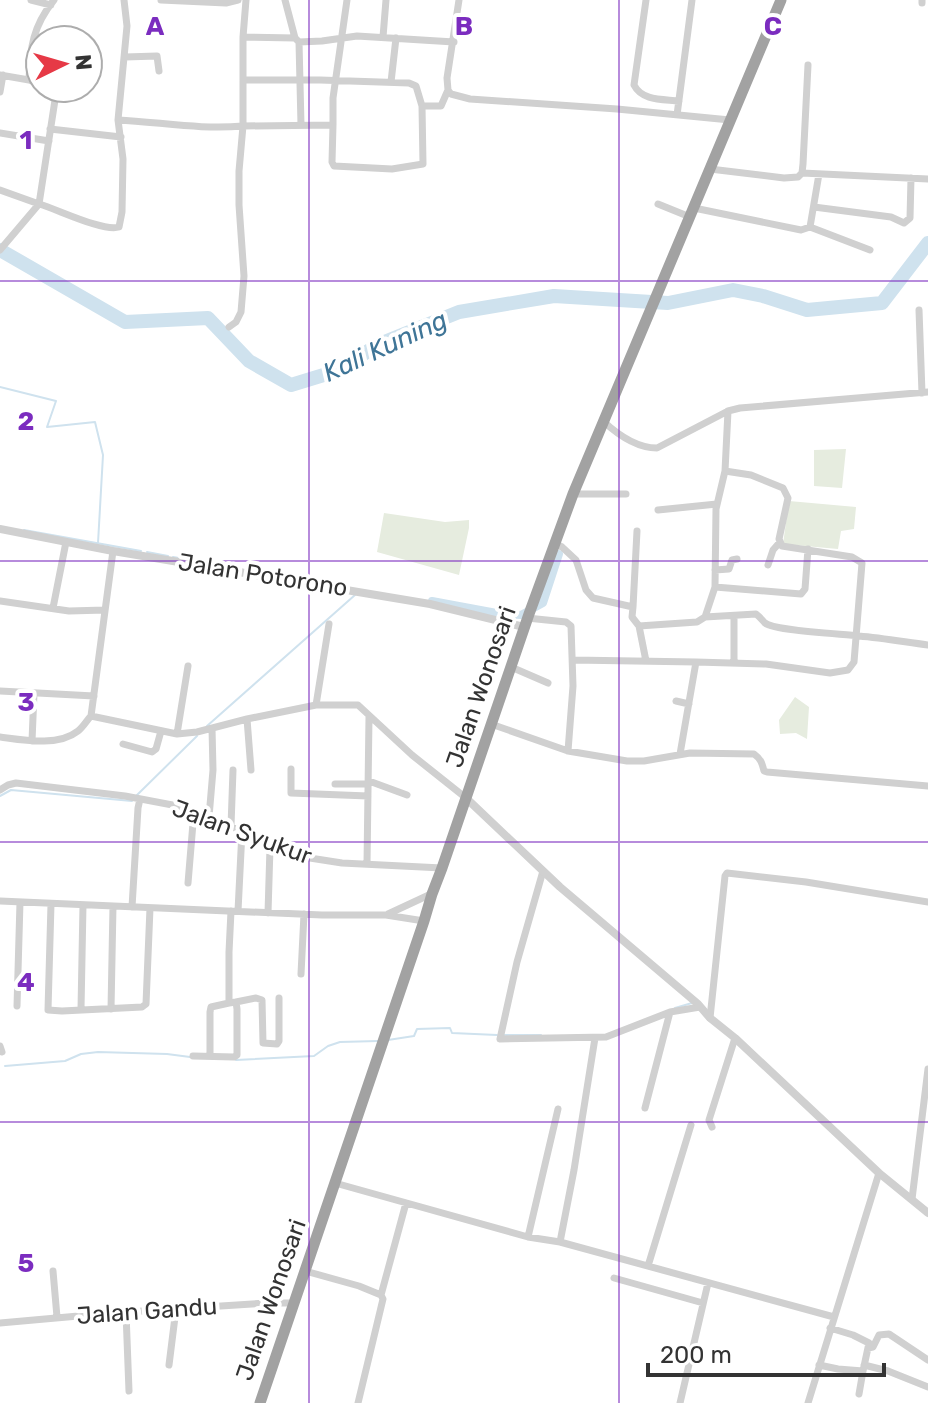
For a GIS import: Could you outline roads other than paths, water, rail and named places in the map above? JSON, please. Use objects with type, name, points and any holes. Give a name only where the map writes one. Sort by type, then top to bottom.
[{"type":"highway","name":"Jalan Wonosari","points":[[260,1403],[554,543],[781,0]]},
{"type":"street","points":[[31,0],[52,2],[38,24]]},
{"type":"street","points":[[0,190],[109,229],[119,227],[123,159],[118,120],[127,26],[124,0]]},
{"type":"street","points":[[161,0],[226,3],[238,0]]},
{"type":"street","points":[[229,327],[241,312],[244,276],[239,171],[246,0]]},
{"type":"street","points":[[285,0],[297,40],[301,125]]},
{"type":"street","points":[[243,80],[300,79],[335,81],[413,83],[422,106],[423,164],[392,169],[337,167],[332,162],[335,81],[347,0]]},
{"type":"street","points":[[383,37],[386,0]]},
{"type":"street","points":[[422,106],[441,106],[448,90],[447,78],[459,0]]},
{"type":"street","points":[[646,0],[634,85],[637,92],[644,96],[679,101]]},
{"type":"street","points":[[677,115],[692,0]]},
{"type":"street","points":[[243,37],[322,41],[341,37],[383,37],[454,42]]},
{"type":"street","points":[[391,82],[396,38]]},
{"type":"street","points":[[125,57],[157,56],[159,71]]},
{"type":"street","points":[[710,169],[793,178],[802,173],[808,65]]},
{"type":"street","points":[[0,92],[1,75],[24,79]]},
{"type":"street","points":[[448,90],[451,94],[470,99],[730,120]]},
{"type":"street","points":[[2,248],[39,204],[54,104]]},
{"type":"street","points":[[118,120],[226,128],[333,125]]},
{"type":"street","points":[[50,129],[121,137]]},
{"type":"street","points":[[0,133],[49,141]]},
{"type":"street","points":[[802,173],[928,179]]},
{"type":"street","points":[[810,227],[819,174]]},
{"type":"street","points":[[814,207],[891,217],[904,223],[910,218],[911,178]]},
{"type":"street","points":[[658,204],[801,230],[810,227],[870,250]]},
{"type":"street","points":[[603,421],[626,438],[649,448],[657,448],[728,411],[754,406],[925,392],[919,310]]},
{"type":"street","points":[[705,617],[715,587],[717,504],[725,471],[728,411]]},
{"type":"street","points":[[573,660],[734,662],[830,673],[848,670],[854,662],[862,563],[852,557],[782,546],[779,539],[788,498],[783,488],[751,475],[725,471]]},
{"type":"street","points":[[573,494],[626,494]]},
{"type":"street","points":[[658,510],[717,504]]},
{"type":"street","name":"Jalan Potorono","points":[[0,529],[430,604],[528,616]]},
{"type":"street","points":[[637,531],[632,617],[639,626],[646,661]]},
{"type":"street","points":[[53,608],[66,542]]},
{"type":"street","points":[[768,565],[773,550],[780,542]]},
{"type":"street","points":[[554,543],[576,560],[586,590],[593,598],[633,607]]},
{"type":"street","points":[[715,587],[803,593],[808,549]]},
{"type":"street","points":[[0,737],[32,741],[68,736],[78,731],[91,716],[113,551]]},
{"type":"street","points":[[715,570],[729,569],[732,560],[737,559]]},
{"type":"street","points":[[0,601],[69,611],[105,610]]},
{"type":"street","points":[[639,626],[756,614],[771,625],[928,645]]},
{"type":"street","points":[[528,616],[569,624],[573,686],[568,751]]},
{"type":"street","points":[[734,616],[734,662]]},
{"type":"street","points":[[316,705],[329,624]]},
{"type":"street","points":[[680,754],[696,662]]},
{"type":"street","points":[[177,734],[188,666]]},
{"type":"street","points":[[511,667],[548,683]]},
{"type":"street","points":[[0,691],[94,696]]},
{"type":"street","points":[[32,741],[34,693]]},
{"type":"street","points":[[676,701],[689,704]]},
{"type":"street","points":[[91,716],[177,734],[316,705],[358,705],[735,1038],[879,1173],[928,1213]]},
{"type":"street","points":[[367,864],[369,717]]},
{"type":"street","points":[[247,719],[251,770]]},
{"type":"street","points":[[491,724],[568,751],[606,759],[644,761],[690,753],[754,754],[767,772],[928,786]]},
{"type":"street","points":[[209,817],[213,770],[210,729]]},
{"type":"street","points":[[123,744],[152,752],[156,749],[161,731]]},
{"type":"street","points":[[291,769],[292,794],[368,796]]},
{"type":"street","points":[[231,826],[233,770]]},
{"type":"street","points":[[335,784],[368,782],[407,795]]},
{"type":"street","name":"Jalan Syukur","points":[[0,790],[16,783],[125,796],[183,807],[297,856],[316,860],[442,868]]},
{"type":"street","points":[[132,907],[139,799]]},
{"type":"street","points":[[188,883],[194,811]]},
{"type":"street","points":[[193,1056],[236,1056],[237,1009],[232,1002],[229,952],[242,831]]},
{"type":"street","points":[[268,913],[270,847]]},
{"type":"street","points":[[543,871],[517,962],[500,1039],[606,1037],[670,1012],[700,1007]]},
{"type":"street","points":[[710,1018],[727,873],[928,902]]},
{"type":"street","points":[[386,915],[432,894]]},
{"type":"street","points":[[0,901],[386,915],[424,921]]},
{"type":"street","points":[[17,1006],[20,902]]},
{"type":"street","points":[[51,904],[48,1010],[62,1011],[142,1007],[146,1004],[150,908]]},
{"type":"street","points":[[81,1009],[83,905]]},
{"type":"street","points":[[111,1009],[113,906]]},
{"type":"street","points":[[301,974],[304,914]]},
{"type":"street","points":[[210,1055],[211,1007],[256,998],[262,1000],[263,1043],[277,1044],[279,998]]},
{"type":"street","points":[[645,1108],[670,1012]]},
{"type":"street","points":[[560,1242],[595,1038]]},
{"type":"street","points":[[712,1127],[709,1120],[735,1038]]},
{"type":"street","points":[[912,1199],[928,1069]]},
{"type":"street","points":[[528,1237],[558,1109]]},
{"type":"street","points":[[648,1266],[691,1125]]},
{"type":"street","points":[[808,1403],[879,1173]]},
{"type":"street","points":[[335,1183],[834,1317]]},
{"type":"street","points":[[381,1295],[406,1203]]},
{"type":"street","points":[[53,1271],[57,1317]]},
{"type":"street","points":[[305,1271],[359,1286],[384,1298],[358,1403]]},
{"type":"street","points":[[614,1278],[703,1303]]},
{"type":"street","points":[[680,1403],[708,1283]]},
{"type":"street","name":"Jalan Gandu","points":[[0,1323],[256,1303],[294,1303]]},
{"type":"street","points":[[169,1365],[176,1309]]},
{"type":"street","points":[[126,1313],[129,1391]]},
{"type":"street","points":[[830,1328],[867,1342],[859,1394]]},
{"type":"street","points":[[868,1348],[873,1347],[879,1335],[889,1334],[928,1360]]},
{"type":"street","points":[[819,1365],[888,1371],[928,1387]]},
{"type":"waterway","name":"Kali Kuning","points":[[0,250],[125,322],[208,318],[249,361],[291,385],[340,370],[377,345],[459,312],[554,296],[668,303],[733,290],[807,310],[882,303],[928,243]]},
{"type":"waterway","points":[[0,387],[56,401],[47,427],[95,422],[103,455],[98,543]]},
{"type":"waterway","points":[[24,530],[141,551]]},
{"type":"waterway","points":[[147,552],[168,556]]},
{"type":"waterway","points":[[432,601],[521,615],[543,603],[559,554]]},
{"type":"waterway","points":[[173,557],[233,567]]},
{"type":"waterway","points":[[246,569],[282,575]]},
{"type":"waterway","points":[[207,726],[355,595]]},
{"type":"waterway","points":[[136,796],[197,736]]},
{"type":"waterway","points":[[0,796],[11,790],[132,801]]},
{"type":"waterway","points":[[675,1008],[692,1003]]},
{"type":"waterway","points":[[388,1040],[414,1036],[417,1029],[450,1028],[452,1033],[497,1035]]},
{"type":"waterway","points":[[504,1035],[541,1035]]},
{"type":"waterway","points":[[236,1060],[314,1056],[340,1042],[378,1041]]},
{"type":"waterway","points":[[5,1066],[65,1061],[81,1054],[98,1052],[190,1057]]}]
